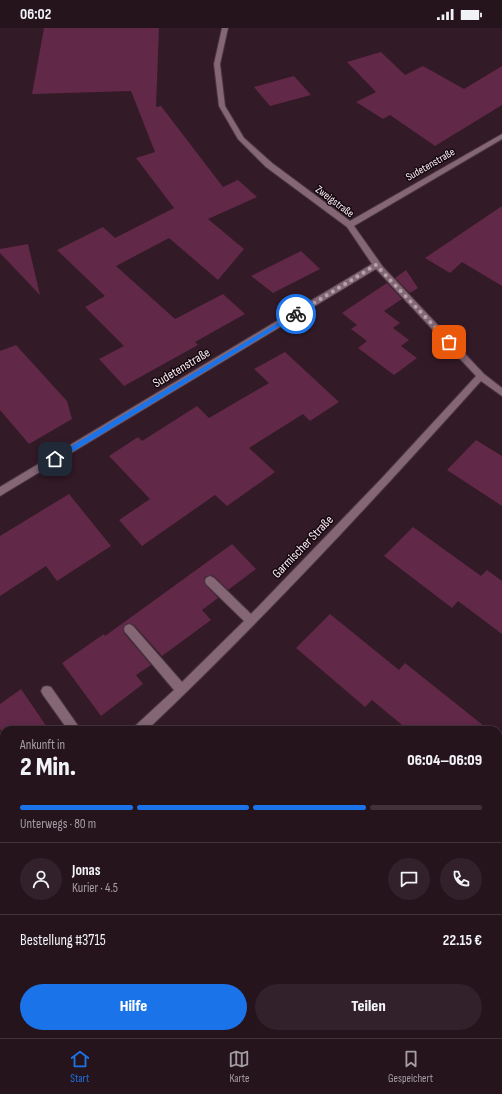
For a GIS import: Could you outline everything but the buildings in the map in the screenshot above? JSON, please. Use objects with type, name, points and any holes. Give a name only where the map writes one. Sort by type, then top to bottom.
[{"type":"street","name":"Zweigstraße","points":[[225,28],[216,64],[222,106],[241,139],[269,165],[350,225],[376,265],[481,376],[502,393]]},
{"type":"street","name":"Sudetenstraße","points":[[350,225],[502,136]]},
{"type":"street","name":"Sudetenstraße","points":[[0,492],[376,265]]},
{"type":"street","name":"Garmischer Straße","points":[[143,726],[213,660],[251,621],[385,481],[481,376]]},
{"type":"street","points":[[210,581],[251,621]]},
{"type":"street","points":[[129,629],[181,690]]},
{"type":"street","points":[[47,691],[71,726]]},
{"type":"way so far","points":[[296,314],[376,265],[449,342]]},
{"type":"route","points":[[55,459],[296,314]]}]
